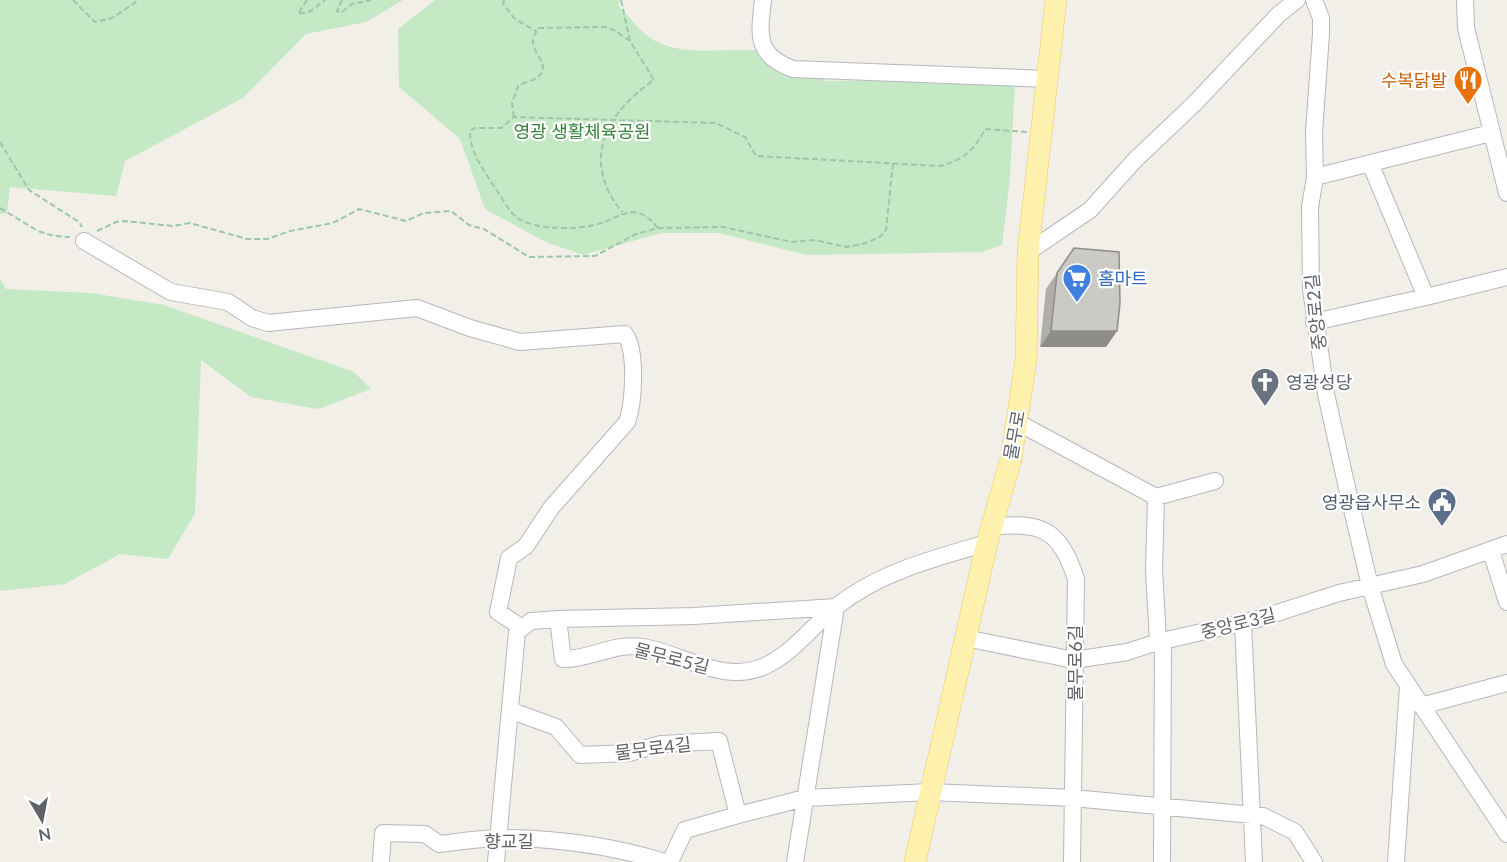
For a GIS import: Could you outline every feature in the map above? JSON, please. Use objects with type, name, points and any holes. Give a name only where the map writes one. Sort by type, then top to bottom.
[{"type":"main road","name":"물무로","points":[[915,862],[989,535],[1011,459],[1026,360],[1028,252],[1056,0]]},
{"type":"street","points":[[763,0],[760,31],[768,55],[774,62],[793,69],[1047,79]]},
{"type":"street","points":[[1028,252],[1090,210],[1135,160],[1195,104],[1279,14],[1297,0]]},
{"type":"street","name":"중앙로2길","points":[[1314,0],[1321,18],[1314,132],[1315,177],[1309,235],[1314,322],[1326,394],[1370,586],[1394,664],[1507,834]]},
{"type":"street","points":[[1465,0],[1466,28],[1507,193]]},
{"type":"street","points":[[1315,177],[1491,133]]},
{"type":"street","points":[[1370,163],[1426,297]]},
{"type":"street","points":[[87,240],[171,292],[228,303],[252,318],[268,323],[417,308],[470,328],[520,342],[625,334],[630,341],[631,409],[627,422],[551,508],[526,546],[510,558],[498,612],[522,628],[517,632],[512,711],[496,862]]},
{"type":"street","points":[[1314,322],[1507,277]]},
{"type":"street","points":[[1017,422],[1156,497],[1215,481]]},
{"type":"street","points":[[1156,497],[1154,570],[1161,642],[1162,862]]},
{"type":"street","name":"물무로6길","points":[[989,535],[1022,523],[1052,534],[1069,555],[1076,579],[1072,862]]},
{"type":"street","name":"물무로5길","points":[[558,619],[563,659],[615,647],[644,647],[707,669],[743,671],[766,665],[803,640],[836,607],[868,585],[989,535]]},
{"type":"street","name":"중앙로3길","points":[[965,638],[1074,660],[1127,652],[1243,623],[1370,586],[1423,574],[1507,544]]},
{"type":"street","points":[[1491,551],[1507,602]]},
{"type":"street","points":[[795,862],[836,607]]},
{"type":"street","name":"물무로5길","points":[[522,628],[531,621],[558,619],[694,616],[836,607]]},
{"type":"street","points":[[1243,623],[1254,862]]},
{"type":"street","points":[[1421,706],[1507,683]]},
{"type":"street","points":[[1396,862],[1408,686]]},
{"type":"street","name":"물무로4길","points":[[512,711],[556,727],[580,755],[629,753],[661,744],[719,741],[738,815]]},
{"type":"street","points":[[670,862],[685,830],[738,815],[805,798],[930,792],[1073,798],[1263,816],[1295,832],[1314,862]]},
{"type":"street","name":"향교길","points":[[381,862],[383,834],[425,834],[440,844],[498,838],[558,841],[606,847],[665,862]]},
{"type":"path","points":[[73,0],[95,22],[112,18],[139,0]]},
{"type":"path","points":[[307,0],[298,14],[311,11],[325,0]]},
{"type":"path","points":[[342,0],[337,11],[341,13],[352,4],[371,0]]},
{"type":"path","points":[[504,0],[503,4],[515,19],[536,31]]},
{"type":"path","points":[[621,0],[630,41],[654,80],[626,100],[613,120],[602,146],[602,173],[611,198],[622,212]]},
{"type":"path","points":[[514,117],[512,103],[518,86],[538,77],[542,71],[542,61],[532,41],[538,28],[605,27],[630,41]]},
{"type":"path","points":[[658,228],[647,215],[622,212],[594,225],[554,227],[530,225],[514,216],[473,154],[470,143],[471,131],[475,128],[501,128],[514,117],[716,123],[745,138],[756,156],[940,165],[958,161],[976,147],[985,129],[1041,133]]},
{"type":"path","points":[[0,142],[28,190],[79,222],[87,240]]},
{"type":"path","points":[[0,208],[39,231],[87,240],[124,221],[173,225],[190,223],[248,239],[267,239],[290,231],[333,223],[359,209],[406,221],[424,213],[451,211],[469,225],[484,229],[521,255],[529,257],[573,258],[595,255],[636,234],[658,228],[723,227],[792,242],[815,240],[846,247],[863,244],[880,237],[885,230],[892,163]]},
{"type":"green space","points":[[0,0],[403,0],[366,22],[306,34],[243,98],[125,161],[116,196],[10,187],[7,213],[0,214]]},
{"type":"green space","name":"영광 생활체육공원","points":[[435,0],[619,0],[619,7],[637,26],[661,44],[689,50],[764,51],[771,67],[817,65],[825,81],[898,80],[936,84],[1015,83],[1010,177],[1002,245],[982,252],[807,255],[719,233],[661,233],[583,255],[546,242],[485,209],[460,139],[399,87],[398,29]]},
{"type":"green space","points":[[0,278],[6,289],[91,293],[164,305],[354,372],[371,389],[318,409],[251,397],[201,360],[195,513],[168,559],[120,554],[65,584],[0,591]]},
{"type":"building","name":"홈마트","points":[[1074,248],[1119,252],[1120,303],[1117,331],[1051,331],[1057,273]]},
{"type":"place","name":"수복닭발","points":[[1468,106]]},
{"type":"place","name":"홈마트","points":[[1077,304]]},
{"type":"place","name":"영광성당","points":[[1265,408]]},
{"type":"place","name":"영광읍사무소","points":[[1442,528]]}]
